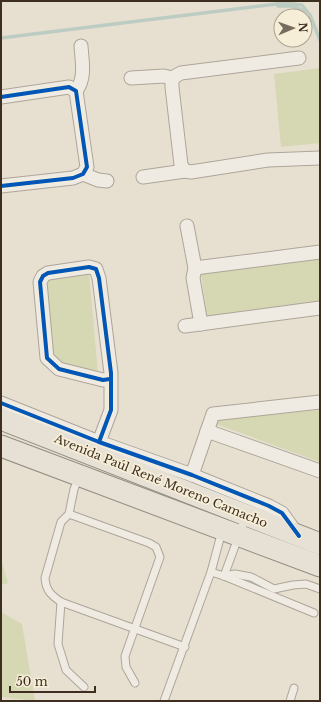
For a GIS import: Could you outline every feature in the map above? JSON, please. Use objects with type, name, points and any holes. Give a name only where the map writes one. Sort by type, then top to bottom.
[{"type":"main road","name":"Avenida Paúl René Moreno Camacho","points":[[1,419],[232,521],[320,566]]},
{"type":"main road","name":"Avenida Paúl René Moreno Camacho","points":[[1,446],[80,475],[232,521],[298,536],[320,544]]},
{"type":"street","points":[[81,46],[83,69],[81,84],[76,91],[86,167],[83,174]]},
{"type":"street","points":[[131,78],[164,76],[172,78],[182,73],[299,58]]},
{"type":"street","points":[[172,78],[181,165],[184,171]]},
{"type":"street","points":[[1,97],[69,87],[76,91]]},
{"type":"street","points":[[143,177],[184,171],[191,172],[268,160],[320,158]]},
{"type":"street","points":[[1,186],[73,178],[83,174],[98,180],[107,181]]},
{"type":"street","points":[[187,226],[196,268],[193,278],[201,324]]},
{"type":"street","points":[[196,268],[320,252]]},
{"type":"street","points":[[99,442],[111,410],[110,379],[99,278],[96,269],[89,267],[48,273],[43,276],[40,282],[47,358],[59,369],[103,380],[110,379]]},
{"type":"street","points":[[185,326],[320,308]]},
{"type":"street","points":[[192,475],[213,414],[320,402]]},
{"type":"street","points":[[1,403],[99,442],[192,475],[282,513],[298,536]]},
{"type":"street","points":[[207,432],[320,471]]},
{"type":"lane","points":[[80,475],[74,489],[69,514],[62,522],[46,578],[46,586],[49,594],[61,602],[185,647]]},
{"type":"lane","points":[[69,514],[156,546],[160,557],[125,656],[126,667],[135,684]]},
{"type":"lane","points":[[164,701],[185,647],[211,572],[232,521]]},
{"type":"lane","points":[[224,576],[232,521]]},
{"type":"lane","points":[[211,572],[314,613]]},
{"type":"lane","points":[[224,576],[235,574],[251,577],[274,589],[306,584],[320,589]]},
{"type":"lane","points":[[61,602],[58,644],[66,670],[84,687]]},
{"type":"lane","points":[[290,701],[294,688]]},
{"type":"green space","points":[[320,68],[320,143],[281,147],[274,74]]},
{"type":"green space","points":[[320,259],[320,303],[207,316],[201,272]]},
{"type":"green space","points":[[89,273],[98,373],[61,363],[54,359],[46,287],[49,280],[53,278]]},
{"type":"green space","points":[[320,410],[320,462],[216,424],[218,420]]},
{"type":"green space","points":[[1,559],[8,583],[1,585]]},
{"type":"green space","points":[[1,612],[22,624],[35,701],[1,697]]},
{"type":"waterway","points":[[1,38],[285,3],[302,5],[310,15],[320,40]]},
{"type":"waterway","points":[[278,6],[292,6],[297,8]]},
{"type":"cycle path","points":[[1,97],[69,87],[76,91],[87,167],[83,174],[73,178],[1,186]]},
{"type":"cycle path","points":[[99,442],[111,410],[111,373],[99,278],[96,269],[89,267],[48,273],[43,276],[40,282],[47,358],[59,369],[103,380],[110,379]]},
{"type":"cycle path","points":[[1,403],[99,442],[192,475],[269,506],[282,513],[299,536]]}]
